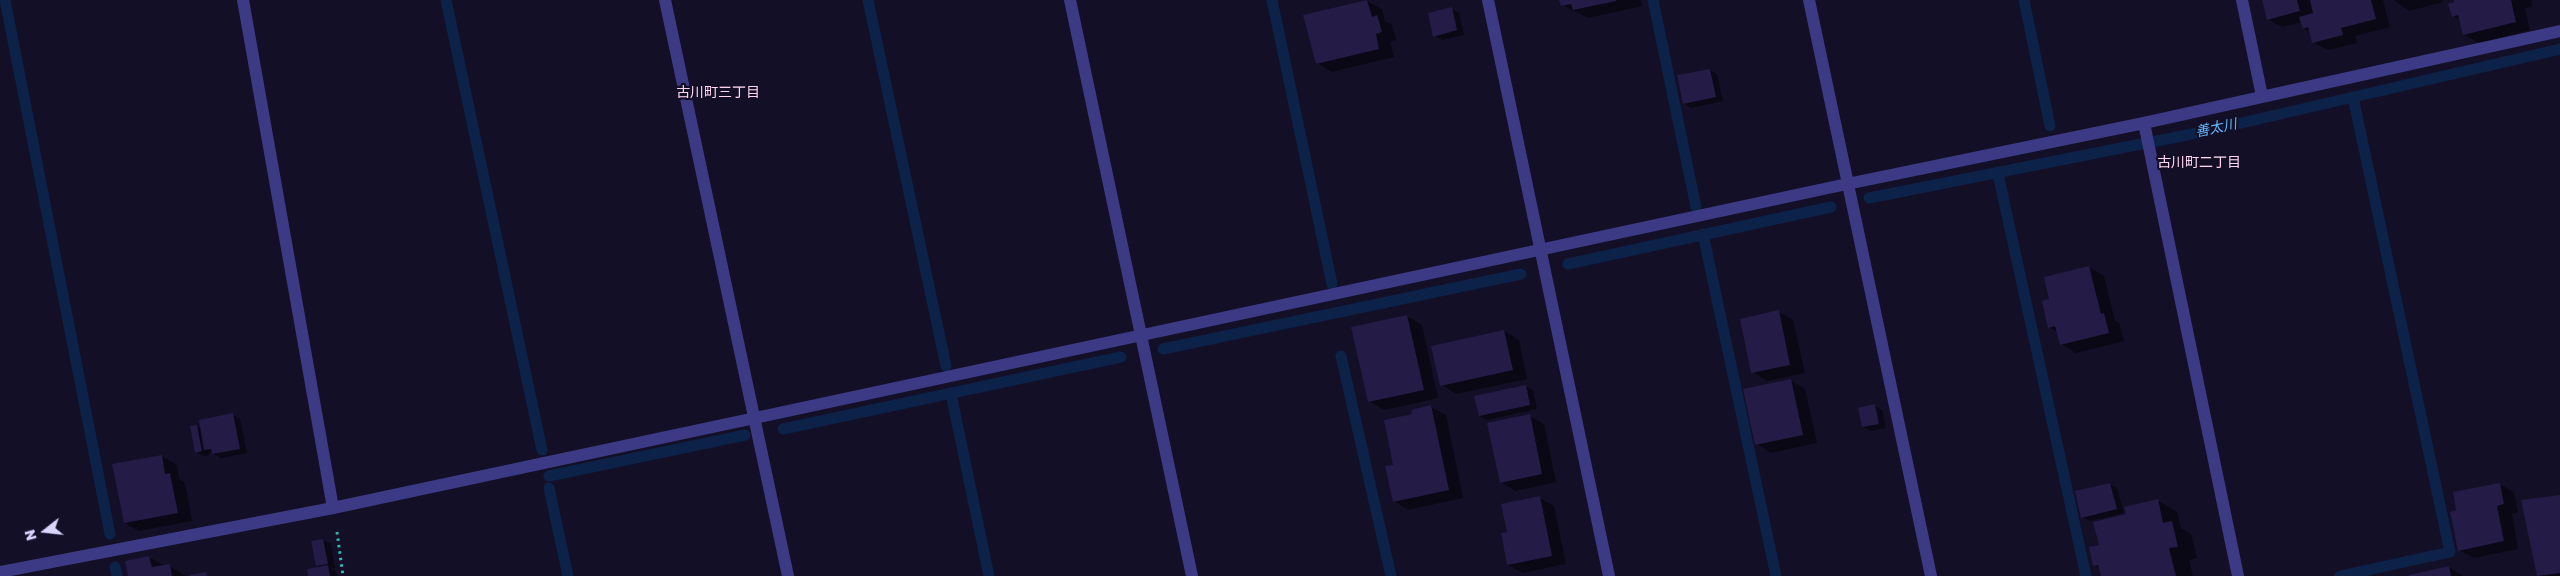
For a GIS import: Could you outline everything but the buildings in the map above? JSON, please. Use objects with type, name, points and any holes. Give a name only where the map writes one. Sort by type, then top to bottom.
[{"type":"street","points":[[242,0],[333,508]]},
{"type":"street","points":[[665,0],[788,576]]},
{"type":"street","points":[[1070,0],[1192,576]]},
{"type":"street","points":[[1488,0],[1609,576]]},
{"type":"street","points":[[1809,0],[1931,576]]},
{"type":"street","points":[[2242,0],[2262,96]]},
{"type":"street","points":[[0,572],[333,508],[1847,184],[2144,123],[2560,31]]},
{"type":"street","points":[[2144,123],[2238,576]]},
{"type":"path","points":[[333,508],[344,576]]},
{"type":"waterway","points":[[5,0],[110,534]]},
{"type":"waterway","points":[[446,0],[542,450]]},
{"type":"waterway","points":[[868,0],[946,366]]},
{"type":"waterway","points":[[1272,0],[1332,284]]},
{"type":"waterway","points":[[1653,0],[1696,207]]},
{"type":"waterway","points":[[2024,0],[2050,126]]},
{"type":"waterway","name":"善太川","points":[[1869,198],[2207,131],[2560,49]]},
{"type":"waterway","points":[[2340,576],[2450,552],[2353,97]]},
{"type":"waterway","points":[[1998,174],[2086,576]]},
{"type":"waterway","points":[[1568,264],[1831,207]]},
{"type":"waterway","points":[[1703,234],[1776,576]]},
{"type":"waterway","points":[[1163,349],[1521,274]]},
{"type":"waterway","points":[[1341,356],[1391,576]]},
{"type":"waterway","points":[[783,429],[1121,357]]},
{"type":"waterway","points":[[951,394],[989,576]]},
{"type":"waterway","points":[[549,476],[745,435]]},
{"type":"waterway","points":[[549,488],[568,576]]},
{"type":"waterway","points":[[115,567],[117,576]]},
{"type":"district","name":"古川町三丁目","points":[[718,93]]},
{"type":"district","name":"古川町二丁目","points":[[2199,163]]}]
